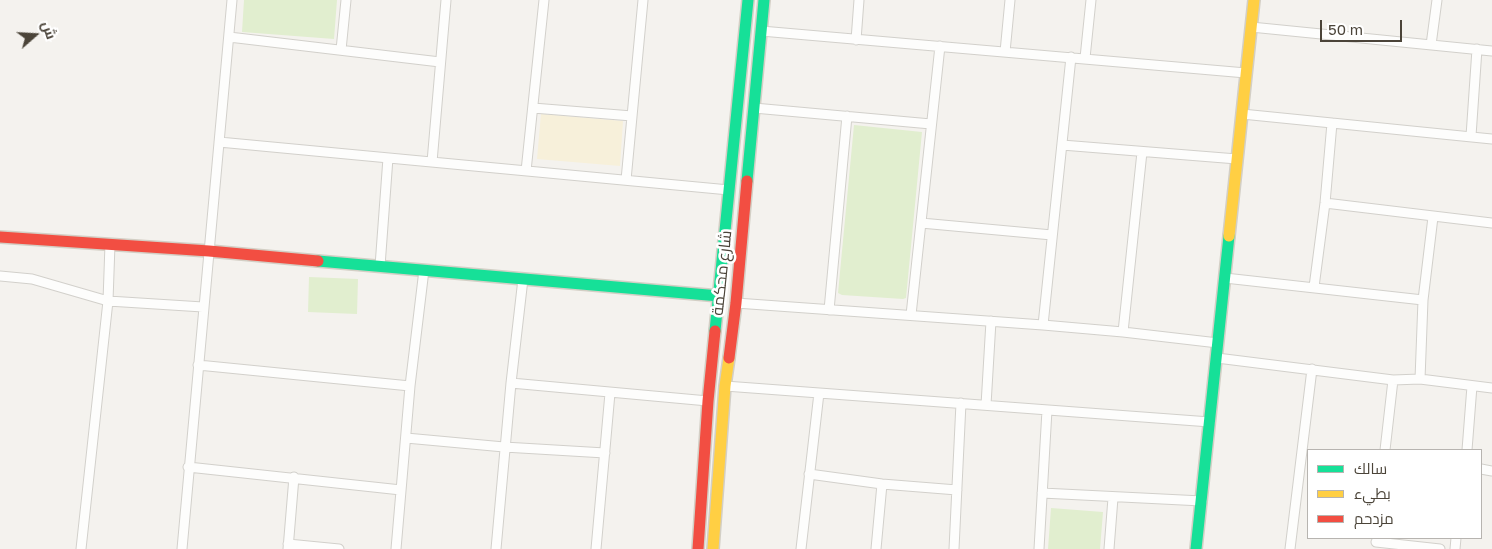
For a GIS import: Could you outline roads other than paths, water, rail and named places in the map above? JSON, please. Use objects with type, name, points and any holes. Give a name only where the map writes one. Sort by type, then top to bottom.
[{"type":"street","points":[[182,549],[232,0]]},
{"type":"street","points":[[341,50],[346,0]]},
{"type":"street","points":[[432,162],[446,0]]},
{"type":"street","points":[[526,171],[544,0]]},
{"type":"street","points":[[626,180],[643,0]]},
{"type":"street","name":"شارع محكمة","points":[[698,549],[708,402],[748,0]]},
{"type":"street","name":"شارع محكمة","points":[[713,549],[725,386],[736,303],[764,0]]},
{"type":"street","points":[[856,40],[859,0]]},
{"type":"street","points":[[1005,52],[1010,0]]},
{"type":"street","points":[[1085,58],[1091,0]]},
{"type":"street","points":[[1196,549],[1254,0]]},
{"type":"street","points":[[1431,45],[1437,0]]},
{"type":"street","points":[[1251,26],[1492,51]]},
{"type":"street","points":[[761,31],[1246,73]]},
{"type":"street","points":[[229,37],[440,62]]},
{"type":"street","points":[[911,315],[940,46]]},
{"type":"street","points":[[1471,136],[1477,49]]},
{"type":"street","points":[[1043,325],[1071,57]]},
{"type":"street","points":[[533,108],[632,116]]},
{"type":"street","points":[[754,108],[931,124]]},
{"type":"street","points":[[1242,114],[1492,139]]},
{"type":"street","points":[[829,310],[847,116]]},
{"type":"street","points":[[1314,287],[1325,203],[1332,123]]},
{"type":"street","points":[[219,142],[729,190]]},
{"type":"street","points":[[1062,145],[1237,159]]},
{"type":"street","points":[[1123,332],[1142,152]]},
{"type":"street","points":[[380,266],[388,158]]},
{"type":"street","points":[[1325,203],[1433,217],[1492,222]]},
{"type":"street","points":[[1420,379],[1423,300],[1433,217]]},
{"type":"street","points":[[921,223],[1052,235]]},
{"type":"street","points":[[0,237],[209,251],[719,296]]},
{"type":"street","points":[[81,549],[108,301],[110,244]]},
{"type":"street","points":[[396,549],[410,386],[424,270]]},
{"type":"street","points":[[0,276],[32,279],[108,301],[203,307]]},
{"type":"street","points":[[1225,278],[1423,300]]},
{"type":"street","points":[[496,549],[504,447],[523,279]]},
{"type":"street","points":[[736,303],[1043,325],[1218,343]]},
{"type":"street","points":[[986,405],[991,321]]},
{"type":"street","points":[[1217,358],[1393,380],[1420,379],[1492,388]]},
{"type":"street","points":[[198,365],[410,386]]},
{"type":"street","points":[[1290,549],[1312,369]]},
{"type":"street","points":[[1386,449],[1393,380]]},
{"type":"street","points":[[511,383],[708,402]]},
{"type":"street","points":[[725,386],[1210,422]]},
{"type":"street","points":[[1468,449],[1472,386]]},
{"type":"street","points":[[596,549],[610,393]]},
{"type":"street","points":[[802,549],[818,393]]},
{"type":"street","points":[[954,549],[961,404]]},
{"type":"street","points":[[1039,549],[1047,410]]},
{"type":"street","points":[[406,438],[504,447],[605,453]]},
{"type":"street","points":[[188,467],[401,490]]},
{"type":"street","points":[[809,474],[882,484],[957,490]]},
{"type":"street","points":[[294,477],[288,546],[339,549]]},
{"type":"street","points":[[876,549],[882,484]]},
{"type":"street","points":[[1042,493],[1202,501]]},
{"type":"street","points":[[1110,549],[1113,498]]},
{"type":"street","points":[[1376,543],[1440,549]]}]
